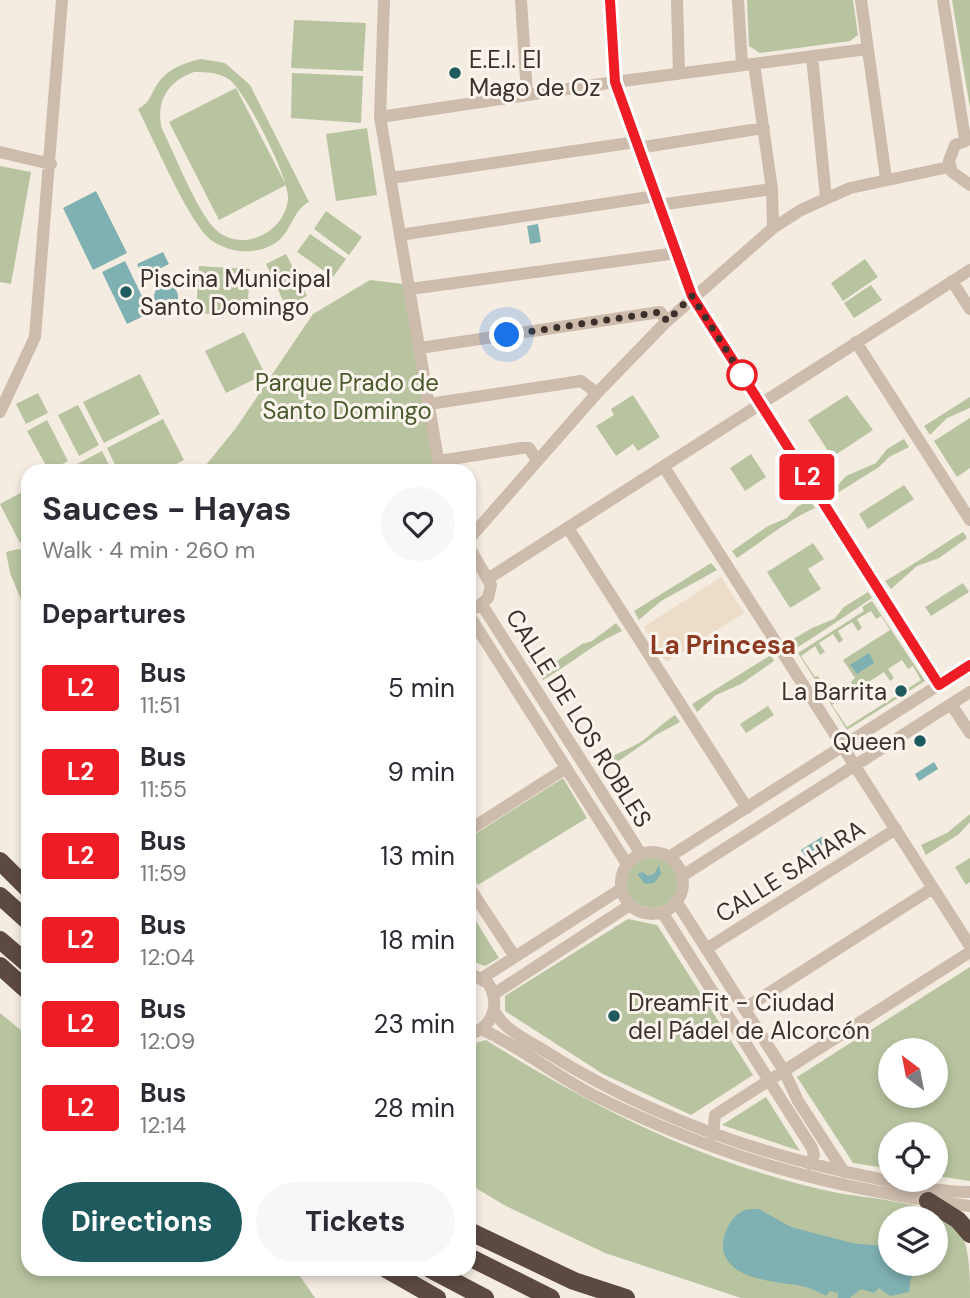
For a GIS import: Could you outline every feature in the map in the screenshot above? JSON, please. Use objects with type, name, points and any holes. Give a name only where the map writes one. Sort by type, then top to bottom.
[{"type":"highway","points":[[0,861],[21,884]]},
{"type":"highway","points":[[0,869],[21,886]]},
{"type":"highway","points":[[0,896],[21,916]]},
{"type":"highway","points":[[0,940],[21,958]]},
{"type":"highway","points":[[0,966],[21,985]]},
{"type":"highway","points":[[928,1201],[958,1220],[970,1234]]},
{"type":"highway","points":[[476,1234],[574,1281],[626,1298]]},
{"type":"highway","points":[[476,1260],[551,1298]]},
{"type":"highway","points":[[398,1276],[437,1298]]},
{"type":"highway","points":[[443,1276],[485,1298]]},
{"type":"street","points":[[0,412],[35,337],[51,164],[62,0]]},
{"type":"street","points":[[384,0],[380,117],[440,464]]},
{"type":"street","points":[[522,0],[527,95]]},
{"type":"street","points":[[610,0],[615,82],[692,296],[939,685]]},
{"type":"street","points":[[677,0],[679,73]]},
{"type":"street","points":[[738,0],[748,64],[764,128],[772,189],[773,228]]},
{"type":"street","points":[[860,0],[886,178]]},
{"type":"street","points":[[943,0],[968,139],[950,150],[949,167]]},
{"type":"street","points":[[380,117],[679,73],[867,49]]},
{"type":"street","points":[[812,56],[826,198]]},
{"type":"street","points":[[390,178],[764,128]]},
{"type":"street","points":[[0,152],[51,164]]},
{"type":"street","points":[[476,531],[597,393],[667,321],[692,296],[773,228],[826,198],[886,178],[949,167]]},
{"type":"street","points":[[949,167],[970,185]]},
{"type":"street","points":[[400,235],[772,189]]},
{"type":"street","points":[[410,289],[677,253]]},
{"type":"street","points":[[489,578],[970,270]]},
{"type":"street","points":[[952,281],[970,309]]},
{"type":"street","points":[[420,348],[660,312],[667,321]]},
{"type":"street","points":[[856,342],[970,520]]},
{"type":"street","points":[[429,404],[581,381],[597,393]]},
{"type":"street","points":[[449,464],[521,448],[528,448],[537,460]]},
{"type":"street","points":[[664,467],[970,946]]},
{"type":"street","points":[[568,528],[747,808]]},
{"type":"street","points":[[476,558],[489,578],[491,590],[482,605],[476,607]]},
{"type":"street","name":"CALLE DE LOS ROBLES","points":[[482,605],[641,854]]},
{"type":"street","name":"CALLE DE LOS ROBLES","points":[[476,626],[627,864]]},
{"type":"street","points":[[669,857],[970,665]]},
{"type":"street","points":[[682,876],[970,692]]},
{"type":"street","points":[[951,704],[970,733]]},
{"type":"street","points":[[476,826],[566,768]]},
{"type":"street","name":"CALLE SAHARA","points":[[706,949],[896,830]]},
{"type":"street","points":[[655,852],[669,857],[682,876],[682,890],[676,901],[662,912],[645,914],[629,905],[621,889],[620,880],[627,864],[641,854],[655,852]]},
{"type":"street","points":[[744,1009],[933,888]]},
{"type":"street","points":[[476,975],[515,957],[621,889]]},
{"type":"street","points":[[476,898],[515,957]]},
{"type":"street","points":[[676,901],[784,1071],[798,1101],[844,1172]]},
{"type":"street","points":[[494,994],[629,905]]},
{"type":"street","points":[[662,912],[813,1150],[810,1164]]},
{"type":"street","points":[[691,1125],[715,1115],[970,952]]},
{"type":"street","points":[[476,976],[494,994],[494,1011],[506,1027],[559,1060],[713,1135],[844,1172],[909,1186],[970,1192]]},
{"type":"street","points":[[476,1031],[494,1011]]},
{"type":"street","points":[[476,1033],[591,1094],[699,1143],[817,1180],[928,1201],[970,1206]]},
{"type":"street","points":[[713,1135],[715,1115]]},
{"type":"green space","points":[[747,0],[853,0],[858,35],[850,41],[760,53],[749,46]]},
{"type":"green space","points":[[952,0],[970,0],[970,108]]},
{"type":"green space","points":[[294,20],[366,23],[363,71],[291,68]]},
{"type":"green space","points":[[201,59],[225,63],[250,85],[309,202],[298,211],[279,241],[265,248],[241,251],[225,248],[202,231],[182,199],[138,109],[148,101],[167,73]],"holes":[[[194,72],[221,75],[237,88],[266,137],[282,174],[288,199],[285,211],[279,222],[260,236],[237,240],[215,229],[194,196],[162,129],[162,101],[177,81]]]},
{"type":"green space","points":[[292,73],[363,76],[361,123],[291,118]]},
{"type":"green space","points":[[236,88],[286,185],[219,220],[169,122]]},
{"type":"green space","points":[[367,128],[377,195],[336,201],[326,134]]},
{"type":"green space","points":[[0,166],[31,172],[11,284],[0,282]]},
{"type":"green space","points":[[326,211],[362,237],[349,255],[314,229]]},
{"type":"green space","points":[[310,234],[346,259],[333,277],[297,252]]},
{"type":"green space","points":[[286,254],[307,296],[286,307],[266,264]]},
{"type":"green space","points":[[865,259],[878,277],[843,301],[831,283]]},
{"type":"green space","points":[[199,266],[250,269],[247,316],[196,313]]},
{"type":"green space","name":"Parque Prado de Santo Domingo","points":[[370,280],[403,284],[434,464],[207,464],[236,428],[313,314]]},
{"type":"green space","points":[[871,285],[882,300],[854,318],[844,303]]},
{"type":"green space","points":[[244,332],[265,374],[226,393],[205,351]]},
{"type":"green space","points":[[140,374],[160,414],[104,443],[83,402]]},
{"type":"green space","points":[[38,393],[48,413],[26,424],[16,404]]},
{"type":"green space","points":[[633,395],[660,437],[638,451],[633,444],[616,456],[596,426],[614,415],[611,409]]},
{"type":"green space","points":[[847,395],[873,430],[832,457],[808,420]]},
{"type":"green space","points":[[970,397],[970,408],[947,418],[930,435],[924,426]]},
{"type":"green space","points":[[78,405],[99,445],[79,456],[58,415]]},
{"type":"green space","points":[[970,418],[970,468],[957,477],[934,441]]},
{"type":"green space","points":[[163,419],[184,460],[176,464],[115,464],[107,448]]},
{"type":"green space","points":[[47,420],[68,461],[62,464],[45,464],[27,431]]},
{"type":"green space","points":[[904,439],[909,447],[889,457],[879,467],[831,497],[830,494],[846,476],[876,463],[887,449]]},
{"type":"green space","points":[[102,451],[108,464],[77,464]]},
{"type":"green space","points":[[751,454],[766,477],[745,491],[730,468]]},
{"type":"green space","points":[[904,485],[914,499],[868,529],[859,514]]},
{"type":"green space","points":[[21,493],[21,542],[20,543],[0,504]]},
{"type":"green space","points":[[809,500],[815,508],[784,525],[737,558],[732,551],[768,526],[787,518],[797,507]]},
{"type":"green space","points":[[963,532],[967,538],[939,558],[917,566],[891,589],[885,581],[905,569]]},
{"type":"green space","points":[[813,543],[824,559],[808,569],[821,589],[790,608],[767,572]]},
{"type":"green space","points":[[21,550],[21,600],[10,573],[6,552]]},
{"type":"green space","points":[[711,563],[717,570],[661,601],[639,620],[634,611]]},
{"type":"green space","points":[[963,583],[969,592],[931,616],[925,607]]},
{"type":"green space","points":[[868,592],[872,598],[795,649],[790,641],[834,619],[844,607]]},
{"type":"green space","points":[[872,601],[925,681],[847,730],[798,653],[864,611],[862,607]],"holes":[[[871,611],[876,619],[881,616],[890,630],[843,660],[855,678],[851,682],[856,690],[865,684],[871,693],[875,690],[870,681],[884,672],[890,681],[894,678],[888,669],[902,660],[908,669],[913,666],[921,680],[847,727],[832,705],[835,703],[831,696],[836,692],[830,684],[825,687],[818,676],[815,677],[801,656],[815,646],[820,655],[825,652],[819,643],[833,634],[839,643],[843,640],[838,631],[852,622],[858,631],[862,628],[857,619]]]},
{"type":"green space","points":[[616,623],[622,631],[543,680],[539,673]]},
{"type":"green space","points":[[771,655],[774,661],[741,684],[716,695],[697,712],[692,704]]},
{"type":"green space","points":[[768,706],[774,715],[746,733],[740,724]]},
{"type":"green space","points":[[675,715],[680,722],[656,735],[603,772],[598,764],[639,743]]},
{"type":"green space","points":[[563,778],[587,818],[478,885],[476,834]]},
{"type":"green space","points":[[970,814],[970,822],[959,834],[926,855],[921,845],[947,833]]},
{"type":"green space","points":[[652,856],[662,858],[670,864],[676,872],[676,892],[670,900],[662,906],[652,908],[642,906],[634,900],[628,892],[626,882],[628,872],[634,864],[642,858]]},
{"type":"green space","points":[[970,858],[970,882],[966,885],[955,867]]},
{"type":"green space","name":"DreamFit - Ciudad del Pádel de Alcorcón","points":[[628,919],[657,925],[753,1075],[691,1115],[603,1074],[505,1011],[505,996]]},
{"type":"green space","points":[[476,921],[499,958],[485,966],[476,963]]},
{"type":"green space","points":[[970,967],[970,1181],[948,1178],[948,1122],[878,1122],[878,1167],[853,1163],[797,1077]]},
{"type":"green space","points":[[0,1013],[21,1030],[21,1276],[300,1276],[315,1298],[0,1298]]},
{"type":"green space","points":[[486,1040],[610,1111],[697,1150],[787,1181],[833,1192],[918,1206],[878,1206],[878,1276],[948,1276],[948,1219],[955,1223],[964,1239],[970,1298],[741,1298],[605,1253],[506,1206],[476,1188],[476,1043]]},
{"type":"green space","points":[[766,1097],[800,1151],[722,1125]]},
{"type":"shaded area","points":[[721,577],[744,613],[666,662],[644,627]]},
{"type":"water","points":[[96,191],[127,253],[93,270],[63,208]]},
{"type":"water","points":[[538,224],[541,242],[530,244],[527,226]]},
{"type":"water","points":[[163,252],[169,264],[143,277],[137,264]]},
{"type":"water","name":"Piscina Municipal Santo Domingo","points":[[125,261],[150,313],[127,324],[102,272]]},
{"type":"water","points":[[166,285],[174,289],[178,297],[174,305],[166,309],[158,305],[154,297],[158,289]]},
{"type":"water","points":[[869,653],[874,663],[857,674],[850,665]]},
{"type":"water","points":[[934,762],[938,769],[919,781],[915,774]]},
{"type":"water","points":[[823,836],[827,842],[805,856],[801,850]]},
{"type":"water","points":[[659,865],[661,874],[654,883],[645,884],[637,874],[654,874]]},
{"type":"water","points":[[751,1209],[759,1209],[791,1227],[852,1243],[878,1246],[878,1276],[913,1276],[909,1292],[890,1296],[879,1288],[874,1293],[861,1289],[850,1298],[838,1298],[838,1293],[830,1291],[826,1296],[806,1287],[763,1280],[741,1272],[726,1258],[724,1239],[733,1219]]},
{"type":"bus line","name":"L2","points":[[610,0],[615,82],[699,309],[939,685],[970,665]]},
{"type":"place","name":"E.E.I. El Mago de Oz","points":[[455,73]]},
{"type":"place","name":"Piscina Municipal Santo Domingo","points":[[126,292]]},
{"type":"place","name":"La Barrita","points":[[901,691]]},
{"type":"place","name":"Queen","points":[[920,741]]},
{"type":"place","name":"DreamFit - Ciudad del Pádel de Alcorcón","points":[[614,1016]]},
{"type":"district","name":"La Princesa","points":[[723,645]]},
{"type":"route","points":[[507,335],[660,312],[667,321],[692,296],[742,375]]}]
